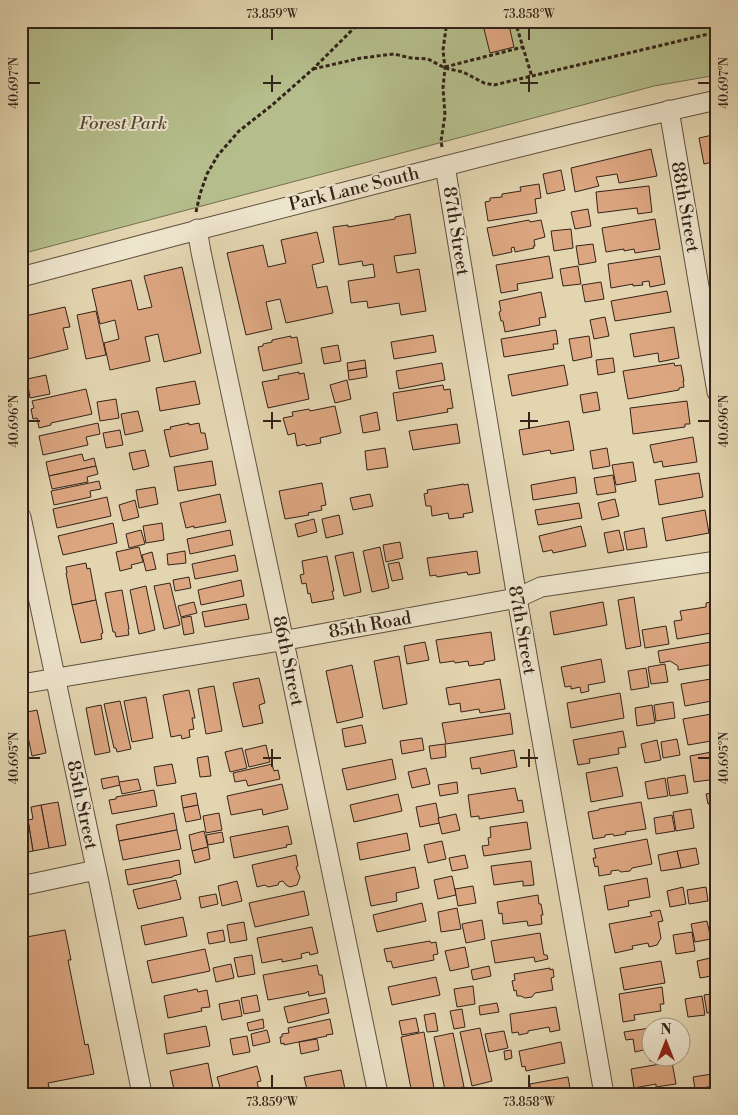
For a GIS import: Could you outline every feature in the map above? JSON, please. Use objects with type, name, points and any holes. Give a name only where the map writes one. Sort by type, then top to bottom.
[{"type":"street","name":"Park Lane South","points":[[21,277],[197,221],[445,166],[669,110],[717,100]]},
{"type":"street","name":"88th Street","points":[[669,110],[717,392]]},
{"type":"street","name":"87th Street","points":[[445,166],[517,598],[604,1094]]},
{"type":"street","name":"86th Street","points":[[197,221],[203,262],[378,1094]]},
{"type":"street","name":"85th Street","points":[[21,517],[142,1094]]},
{"type":"street","name":"85th Road","points":[[21,684],[284,640],[517,598],[541,587],[717,561]]},
{"type":"street","points":[[21,886],[96,870]]},
{"type":"path","points":[[197,221],[200,194],[207,174],[218,155],[239,131],[313,69],[361,21]]},
{"type":"path","points":[[441,141],[445,115],[443,50],[446,21]]},
{"type":"path","points":[[515,21],[532,77]]},
{"type":"path","points":[[313,69],[361,58],[394,54],[428,60],[445,68],[463,72],[484,83],[494,85],[717,32]]},
{"type":"path","points":[[445,68],[523,47]]},
{"type":"green space","name":"Forest Park","points":[[21,21],[717,21],[717,75],[654,86],[21,254]]},
{"type":"building","points":[[482,21],[508,21],[514,47],[490,53]]},
{"type":"building","points":[[717,134],[717,161],[704,164],[699,138]]},
{"type":"building","points":[[651,149],[657,176],[619,183],[617,174],[596,177],[599,186],[575,192],[571,168]]},
{"type":"building","points":[[561,170],[565,190],[547,194],[543,174]]},
{"type":"building","points":[[717,171],[717,198],[715,198],[711,172]]},
{"type":"building","points":[[539,184],[541,198],[535,199],[537,213],[488,221],[485,202],[490,201],[490,198],[502,197],[502,194],[521,191],[520,187]]},
{"type":"building","points":[[649,186],[652,212],[638,214],[637,208],[598,213],[596,192]]},
{"type":"building","points":[[588,209],[591,226],[575,229],[571,212]]},
{"type":"building","points":[[410,214],[416,253],[394,256],[397,273],[419,269],[426,311],[401,315],[399,303],[368,308],[367,301],[351,303],[348,281],[375,277],[373,264],[363,266],[362,261],[339,265],[333,227],[348,225],[348,227],[395,219],[395,217]]},
{"type":"building","points":[[655,219],[660,249],[635,253],[634,249],[606,252],[602,228]]},
{"type":"building","points":[[529,220],[530,222],[541,220],[545,237],[534,240],[534,248],[515,252],[514,247],[511,248],[512,252],[493,256],[487,228]]},
{"type":"building","points":[[571,229],[573,248],[554,251],[551,231]]},
{"type":"building","points":[[317,232],[324,262],[312,265],[317,288],[327,286],[333,313],[286,323],[280,299],[266,302],[272,329],[246,335],[227,253],[263,245],[268,267],[286,263],[281,240]]},
{"type":"building","points":[[593,244],[596,262],[579,265],[576,246]]},
{"type":"building","points":[[549,256],[553,278],[517,284],[518,290],[501,293],[496,265]]},
{"type":"building","points":[[660,256],[665,284],[650,287],[649,281],[642,282],[643,285],[633,286],[633,284],[611,288],[608,264]]},
{"type":"building","points":[[578,266],[581,284],[563,286],[560,269]]},
{"type":"building","points":[[182,267],[201,353],[164,362],[158,334],[145,337],[150,361],[110,370],[104,343],[119,339],[115,320],[100,324],[92,289],[131,280],[138,310],[152,307],[144,276]]},
{"type":"building","points":[[601,282],[604,299],[585,302],[582,285]]},
{"type":"building","points":[[667,291],[671,312],[615,321],[611,301]]},
{"type":"building","points":[[541,292],[546,317],[539,318],[540,325],[505,332],[499,312],[501,311],[499,301]]},
{"type":"building","points":[[65,307],[70,327],[63,328],[68,349],[28,359],[27,354],[24,354],[21,348],[21,317]]},
{"type":"building","points":[[96,311],[106,355],[86,359],[77,315]]},
{"type":"building","points":[[605,317],[609,336],[594,339],[590,320]]},
{"type":"building","points":[[674,327],[679,358],[659,362],[658,353],[634,357],[630,334]]},
{"type":"building","points":[[556,330],[558,344],[553,344],[554,349],[504,357],[501,339]]},
{"type":"building","points":[[433,335],[436,352],[394,359],[391,342]]},
{"type":"building","points":[[291,336],[291,338],[297,337],[302,363],[263,371],[258,347],[272,342],[272,340]]},
{"type":"building","points":[[589,336],[592,357],[573,361],[569,339]]},
{"type":"building","points":[[338,345],[341,361],[324,364],[321,348]]},
{"type":"building","points":[[613,358],[615,372],[598,375],[596,360]]},
{"type":"building","points":[[365,360],[366,368],[348,371],[347,363]]},
{"type":"building","points":[[442,363],[445,380],[399,389],[396,371]]},
{"type":"building","points":[[674,363],[675,366],[681,365],[684,387],[679,388],[679,390],[628,399],[623,371]]},
{"type":"building","points":[[564,365],[568,385],[512,396],[508,375]]},
{"type":"building","points":[[366,368],[367,377],[349,380],[348,371]]},
{"type":"building","points":[[299,372],[299,374],[304,373],[309,399],[268,408],[262,382],[279,379],[278,376]]},
{"type":"building","points":[[46,375],[50,394],[30,398],[27,379]]},
{"type":"building","points":[[347,380],[351,399],[335,403],[330,385]]},
{"type":"building","points":[[195,381],[200,404],[160,411],[156,388]]},
{"type":"building","points":[[443,385],[444,390],[450,389],[453,408],[447,409],[448,412],[397,421],[393,393]]},
{"type":"building","points":[[86,389],[92,414],[51,423],[51,425],[39,428],[37,418],[33,419],[31,409],[34,408],[32,401]]},
{"type":"building","points":[[597,392],[600,410],[583,413],[580,395]]},
{"type":"building","points":[[116,399],[119,418],[100,421],[97,402]]},
{"type":"building","points":[[687,401],[690,424],[685,424],[685,427],[633,434],[630,408]]},
{"type":"building","points":[[335,406],[341,433],[320,438],[321,443],[306,446],[305,444],[297,446],[295,433],[288,435],[283,418],[293,416],[292,412]]},
{"type":"building","points":[[138,411],[143,431],[125,435],[121,414]]},
{"type":"building","points":[[377,412],[380,430],[363,433],[360,416]]},
{"type":"building","points":[[569,421],[574,450],[551,454],[550,450],[523,455],[519,430]]},
{"type":"building","points":[[98,423],[100,434],[86,437],[88,445],[43,455],[39,436]]},
{"type":"building","points":[[189,423],[189,425],[199,423],[201,433],[205,433],[208,449],[170,457],[164,430]]},
{"type":"building","points":[[457,424],[460,443],[413,450],[409,431]]},
{"type":"building","points":[[120,430],[123,445],[106,448],[103,433]]},
{"type":"building","points":[[693,437],[697,462],[663,467],[662,461],[654,463],[650,445]]},
{"type":"building","points":[[385,448],[388,467],[367,470],[365,451]]},
{"type":"building","points":[[607,448],[610,466],[593,469],[590,451]]},
{"type":"building","points":[[145,450],[149,466],[133,470],[129,453]]},
{"type":"building","points":[[82,454],[84,461],[94,458],[96,466],[49,476],[46,462]]},
{"type":"building","points":[[212,461],[216,485],[178,491],[174,467]]},
{"type":"building","points":[[633,462],[636,481],[616,485],[612,465]]},
{"type":"building","points":[[96,466],[98,474],[87,477],[88,482],[52,489],[49,476]]},
{"type":"building","points":[[699,473],[703,497],[659,505],[655,480]]},
{"type":"building","points":[[613,475],[616,492],[597,495],[594,478]]},
{"type":"building","points":[[575,477],[577,493],[533,500],[531,485]]},
{"type":"building","points":[[99,481],[101,489],[90,491],[91,497],[54,505],[51,491]]},
{"type":"building","points":[[322,483],[326,505],[321,506],[322,510],[308,513],[309,515],[285,519],[279,491]]},
{"type":"building","points":[[468,484],[473,512],[463,514],[464,517],[449,519],[448,513],[432,516],[431,506],[426,506],[424,494],[428,493],[427,490]]},
{"type":"building","points":[[155,487],[158,504],[139,508],[136,490]]},
{"type":"building","points":[[220,494],[226,522],[186,528],[180,503]]},
{"type":"building","points":[[370,494],[373,506],[353,510],[350,498]]},
{"type":"building","points":[[107,497],[111,516],[57,528],[53,509]]},
{"type":"building","points":[[615,499],[619,516],[602,520],[598,503]]},
{"type":"building","points":[[135,500],[139,517],[123,521],[119,505]]},
{"type":"building","points":[[579,503],[582,518],[538,525],[535,510]]},
{"type":"building","points":[[705,510],[709,533],[666,541],[662,518]]},
{"type":"building","points":[[339,515],[343,534],[326,538],[322,519]]},
{"type":"building","points":[[314,519],[317,532],[298,537],[295,524]]},
{"type":"building","points":[[113,523],[117,543],[63,555],[58,536]]},
{"type":"building","points":[[162,523],[164,540],[146,543],[143,526]]},
{"type":"building","points":[[581,526],[586,546],[553,553],[552,550],[543,552],[539,536]]},
{"type":"building","points":[[644,528],[647,547],[627,550],[624,532]]},
{"type":"building","points":[[141,530],[145,544],[129,548],[126,534]]},
{"type":"building","points":[[230,530],[233,545],[190,554],[187,539]]},
{"type":"building","points":[[619,530],[624,550],[608,553],[604,533]]},
{"type":"building","points":[[400,542],[403,558],[386,562],[383,545]]},
{"type":"building","points":[[139,547],[143,562],[131,565],[132,568],[120,571],[116,552]]},
{"type":"building","points":[[380,547],[389,588],[372,592],[363,551]]},
{"type":"building","points":[[185,551],[186,563],[168,565],[167,554]]},
{"type":"building","points":[[477,551],[480,573],[468,575],[467,572],[437,577],[436,575],[430,576],[427,558]]},
{"type":"building","points":[[152,552],[156,569],[146,571],[142,555]]},
{"type":"building","points":[[353,552],[361,592],[344,596],[335,556]]},
{"type":"building","points":[[235,555],[238,571],[195,579],[192,564]]},
{"type":"building","points":[[327,556],[334,599],[312,603],[306,583],[302,584],[300,575],[304,574],[302,561]]},
{"type":"building","points":[[399,562],[403,579],[392,581],[388,564]]},
{"type":"building","points":[[86,563],[87,569],[90,568],[96,600],[72,605],[66,567]]},
{"type":"building","points":[[189,577],[191,588],[175,591],[173,580]]},
{"type":"building","points":[[241,580],[244,596],[201,605],[198,590]]},
{"type":"building","points":[[170,583],[180,625],[164,629],[154,586]]},
{"type":"building","points":[[146,586],[155,630],[139,634],[130,590]]},
{"type":"building","points":[[122,590],[129,635],[116,637],[115,632],[113,632],[105,593]]},
{"type":"building","points":[[634,597],[641,646],[626,649],[618,600]]},
{"type":"building","points":[[96,600],[103,633],[101,634],[102,639],[81,643],[72,605]]},
{"type":"building","points":[[717,601],[717,632],[677,639],[674,621],[682,620],[680,611],[706,607],[706,603]]},
{"type":"building","points":[[194,602],[197,613],[181,617],[178,606]]},
{"type":"building","points":[[603,602],[607,625],[554,635],[550,612]]},
{"type":"building","points":[[246,604],[249,619],[205,627],[202,612]]},
{"type":"building","points":[[191,616],[194,633],[184,635],[181,618]]},
{"type":"building","points":[[666,626],[669,644],[645,648],[642,630]]},
{"type":"building","points":[[491,632],[495,660],[469,666],[468,661],[440,663],[436,640]]},
{"type":"building","points":[[717,641],[717,669],[715,664],[678,670],[678,666],[670,661],[660,663],[658,651]]},
{"type":"building","points":[[425,642],[429,660],[407,664],[404,646]]},
{"type":"building","points":[[399,656],[407,704],[383,709],[374,661]]},
{"type":"building","points":[[601,659],[605,682],[588,685],[589,691],[581,693],[580,687],[571,689],[571,686],[565,687],[561,667]]},
{"type":"building","points":[[665,664],[668,682],[651,684],[648,667]]},
{"type":"building","points":[[352,665],[363,717],[337,723],[326,671]]},
{"type":"building","points":[[646,668],[649,687],[631,690],[628,671]]},
{"type":"building","points":[[259,678],[265,703],[259,705],[263,723],[243,727],[233,683]]},
{"type":"building","points":[[717,678],[717,700],[685,706],[681,684]]},
{"type":"building","points":[[500,679],[505,709],[480,713],[479,709],[461,712],[460,703],[449,705],[446,688]]},
{"type":"building","points":[[214,686],[222,731],[206,734],[198,689]]},
{"type":"building","points":[[189,690],[195,718],[192,718],[194,729],[189,730],[190,737],[182,739],[181,735],[171,737],[163,695]]},
{"type":"building","points":[[620,693],[624,718],[571,728],[567,703]]},
{"type":"building","points":[[146,697],[153,738],[132,742],[124,701]]},
{"type":"building","points":[[120,701],[131,749],[117,752],[116,748],[114,748],[104,704]]},
{"type":"building","points":[[673,702],[675,718],[656,721],[654,705]]},
{"type":"building","points":[[101,705],[110,752],[95,755],[86,708]]},
{"type":"building","points":[[652,705],[655,723],[637,726],[635,708]]},
{"type":"building","points":[[37,710],[46,753],[32,756],[23,713]]},
{"type":"building","points":[[510,713],[513,734],[446,744],[442,723]]},
{"type":"building","points":[[717,713],[717,740],[688,745],[683,719]]},
{"type":"building","points":[[362,725],[366,743],[345,747],[342,729]]},
{"type":"building","points":[[623,731],[626,747],[618,748],[619,754],[589,759],[590,763],[578,765],[573,740]]},
{"type":"building","points":[[21,735],[26,755],[21,756]]},
{"type":"building","points":[[422,738],[424,750],[402,754],[400,741]]},
{"type":"building","points":[[677,739],[680,755],[663,758],[661,742]]},
{"type":"building","points":[[657,740],[661,760],[645,763],[641,744]]},
{"type":"building","points":[[445,744],[446,757],[431,759],[429,746]]},
{"type":"building","points":[[266,745],[270,762],[249,767],[245,750]]},
{"type":"building","points":[[242,748],[247,768],[230,772],[225,752]]},
{"type":"building","points":[[514,750],[517,767],[481,774],[480,768],[472,769],[470,758]]},
{"type":"building","points":[[717,751],[717,779],[694,782],[690,756]]},
{"type":"building","points":[[208,756],[211,776],[200,777],[197,758]]},
{"type":"building","points":[[392,759],[396,779],[347,790],[342,769]]},
{"type":"building","points":[[172,764],[176,783],[157,786],[154,767]]},
{"type":"building","points":[[272,764],[274,771],[278,770],[280,779],[248,786],[246,780],[235,782],[233,773]]},
{"type":"building","points":[[617,767],[623,796],[591,802],[586,773]]},
{"type":"building","points":[[426,768],[430,784],[412,788],[408,772]]},
{"type":"building","points":[[685,775],[688,793],[670,796],[667,778]]},
{"type":"building","points":[[118,776],[120,785],[103,789],[101,779]]},
{"type":"building","points":[[665,778],[668,796],[648,799],[645,782]]},
{"type":"building","points":[[138,779],[141,790],[122,794],[119,782]]},
{"type":"building","points":[[457,782],[458,793],[440,796],[438,785]]},
{"type":"building","points":[[282,784],[288,809],[263,815],[262,809],[231,815],[227,796]]},
{"type":"building","points":[[515,788],[518,801],[522,800],[524,812],[479,819],[479,816],[471,817],[468,795]]},
{"type":"building","points":[[154,790],[157,806],[112,814],[109,800]]},
{"type":"building","points":[[717,790],[717,813],[715,813],[714,803],[708,804],[706,794]]},
{"type":"building","points":[[196,793],[198,805],[183,808],[181,796]]},
{"type":"building","points":[[398,794],[402,811],[354,822],[350,805]]},
{"type":"building","points":[[58,802],[66,845],[49,848],[41,805]]},
{"type":"building","points":[[641,802],[646,829],[625,832],[626,834],[614,836],[613,834],[605,835],[605,837],[593,839],[588,812]]},
{"type":"building","points":[[436,803],[440,823],[420,827],[416,807]]},
{"type":"building","points":[[41,805],[49,848],[33,851],[28,820],[33,819],[31,807]]},
{"type":"building","points":[[198,805],[201,819],[186,822],[183,808]]},
{"type":"building","points":[[691,809],[694,828],[676,831],[673,812]]},
{"type":"building","points":[[174,813],[177,830],[119,841],[116,825]]},
{"type":"building","points":[[219,813],[222,830],[206,833],[203,816]]},
{"type":"building","points":[[456,814],[460,830],[442,834],[438,818]]},
{"type":"building","points":[[672,815],[675,831],[656,834],[654,818]]},
{"type":"building","points":[[21,817],[22,821],[28,820],[33,851],[21,854]]},
{"type":"building","points":[[527,822],[531,849],[484,856],[482,846],[489,845],[488,838],[491,837],[490,827]]},
{"type":"building","points":[[288,826],[292,844],[286,845],[287,847],[234,858],[230,837]]},
{"type":"building","points":[[177,830],[181,849],[123,860],[119,841]]},
{"type":"building","points":[[204,831],[208,847],[192,851],[189,835]]},
{"type":"building","points":[[222,832],[224,842],[208,845],[206,835]]},
{"type":"building","points":[[407,833],[410,850],[360,860],[357,843]]},
{"type":"building","points":[[647,839],[652,864],[632,868],[630,871],[611,871],[611,874],[599,876],[598,866],[595,867],[593,858],[596,858],[594,849]]},
{"type":"building","points":[[442,841],[446,859],[428,863],[424,845]]},
{"type":"building","points":[[208,847],[210,859],[195,863],[192,851]]},
{"type":"building","points":[[696,848],[699,864],[681,868],[677,851]]},
{"type":"building","points":[[677,851],[681,868],[661,871],[658,855]]},
{"type":"building","points":[[296,855],[298,866],[296,867],[300,877],[297,885],[290,887],[283,881],[279,882],[278,885],[257,887],[252,865]]},
{"type":"building","points":[[465,855],[468,868],[452,871],[449,858]]},
{"type":"building","points":[[179,860],[181,874],[128,885],[125,870]]},
{"type":"building","points":[[531,861],[534,885],[523,886],[523,881],[494,885],[491,866]]},
{"type":"building","points":[[415,867],[419,888],[396,893],[397,901],[371,906],[365,877]]},
{"type":"building","points":[[452,876],[456,895],[438,899],[434,880]]},
{"type":"building","points":[[647,878],[650,897],[628,901],[629,906],[608,910],[604,886]]},
{"type":"building","points":[[176,880],[181,899],[138,909],[133,890]]},
{"type":"building","points":[[237,881],[242,901],[222,906],[218,886]]},
{"type":"building","points":[[473,886],[476,903],[458,906],[455,889]]},
{"type":"building","points":[[683,887],[686,904],[670,907],[667,891]]},
{"type":"building","points":[[706,887],[708,901],[689,904],[687,890]]},
{"type":"building","points":[[304,891],[309,915],[255,927],[249,903]]},
{"type":"building","points":[[216,894],[218,904],[201,908],[199,897]]},
{"type":"building","points":[[538,895],[543,915],[541,915],[542,924],[528,926],[527,921],[503,924],[502,913],[499,914],[497,902]]},
{"type":"building","points":[[422,903],[426,921],[377,932],[373,915]]},
{"type":"building","points":[[717,904],[717,917],[715,917],[714,905]]},
{"type":"building","points":[[457,908],[461,929],[441,932],[438,912]]},
{"type":"building","points":[[660,910],[663,921],[658,922],[661,938],[657,945],[649,947],[648,943],[632,946],[633,949],[615,953],[609,924],[652,916],[650,912]]},
{"type":"building","points":[[183,917],[187,936],[145,945],[141,926]]},
{"type":"building","points":[[482,920],[485,939],[466,943],[462,924]]},
{"type":"building","points":[[707,921],[711,939],[695,942],[691,924]]},
{"type":"building","points":[[244,922],[247,940],[230,943],[227,925]]},
{"type":"building","points":[[312,927],[318,953],[310,955],[309,952],[301,954],[302,958],[262,963],[257,938]]},
{"type":"building","points":[[65,930],[71,960],[68,960],[85,1045],[88,1044],[94,1074],[48,1083],[49,1087],[22,1092],[21,938]]},
{"type":"building","points":[[223,930],[225,941],[209,944],[207,933]]},
{"type":"building","points":[[692,932],[695,951],[676,954],[673,935]]},
{"type":"building","points":[[540,933],[544,955],[547,955],[548,959],[535,962],[534,957],[495,963],[491,941]]},
{"type":"building","points":[[430,941],[431,943],[436,942],[438,954],[433,955],[434,960],[393,968],[391,961],[387,962],[384,949]]},
{"type":"building","points":[[465,947],[469,967],[450,971],[445,951]]},
{"type":"building","points":[[205,949],[210,971],[152,983],[147,961]]},
{"type":"building","points":[[252,955],[255,974],[238,977],[234,958]]},
{"type":"building","points":[[715,957],[717,975],[700,978],[697,961]]},
{"type":"building","points":[[661,961],[665,983],[624,990],[620,968]]},
{"type":"building","points":[[231,964],[234,978],[216,982],[213,968]]},
{"type":"building","points":[[317,965],[319,975],[322,975],[325,993],[309,996],[308,991],[306,993],[268,1000],[263,975]]},
{"type":"building","points":[[489,966],[491,976],[473,980],[471,970]]},
{"type":"building","points":[[550,968],[550,970],[553,969],[554,977],[551,978],[553,990],[535,993],[532,997],[517,996],[512,981],[515,980],[514,974]]},
{"type":"building","points":[[436,977],[440,995],[392,1005],[388,987]]},
{"type":"building","points":[[473,986],[475,1004],[457,1007],[454,989]]},
{"type":"building","points":[[662,987],[664,1004],[660,1004],[661,1011],[634,1015],[635,1020],[623,1022],[619,994]]},
{"type":"building","points":[[197,989],[198,992],[207,990],[210,1007],[201,1008],[202,1011],[168,1018],[164,996]]},
{"type":"building","points":[[717,993],[717,1012],[707,1013],[704,995]]},
{"type":"building","points":[[257,995],[260,1011],[244,1014],[241,998]]},
{"type":"building","points":[[702,996],[705,1015],[688,1017],[685,999]]},
{"type":"building","points":[[326,998],[329,1013],[288,1023],[284,1007]]},
{"type":"building","points":[[239,1000],[242,1016],[222,1020],[219,1004]]},
{"type":"building","points":[[497,1003],[499,1012],[480,1015],[479,1006]]},
{"type":"building","points":[[556,1007],[560,1030],[550,1032],[549,1027],[528,1031],[528,1033],[519,1035],[518,1032],[512,1033],[510,1014]]},
{"type":"building","points":[[462,1009],[465,1027],[454,1029],[450,1011]]},
{"type":"building","points":[[435,1013],[438,1031],[427,1032],[424,1015]]},
{"type":"building","points":[[416,1018],[419,1032],[402,1035],[399,1021]]},
{"type":"building","points":[[263,1019],[264,1028],[249,1031],[247,1023]]},
{"type":"building","points":[[330,1019],[333,1034],[284,1045],[284,1043],[281,1044],[280,1037],[282,1037],[282,1034],[289,1033],[288,1028]]},
{"type":"building","points":[[206,1026],[210,1046],[167,1054],[164,1034]]},
{"type":"building","points":[[480,1028],[492,1081],[472,1086],[460,1032]]},
{"type":"building","points":[[267,1030],[270,1042],[253,1046],[251,1034]]},
{"type":"building","points":[[640,1030],[640,1051],[635,1052],[633,1039],[626,1040],[624,1032]]},
{"type":"building","points":[[504,1031],[508,1048],[489,1052],[485,1034]]},
{"type":"building","points":[[424,1032],[435,1094],[412,1094],[401,1037]]},
{"type":"building","points":[[453,1033],[464,1087],[445,1090],[434,1037]]},
{"type":"building","points":[[247,1036],[250,1052],[233,1055],[230,1039]]},
{"type":"building","points":[[717,1038],[717,1051],[713,1051],[711,1039]]},
{"type":"building","points":[[317,1039],[319,1050],[301,1054],[299,1042]]},
{"type":"building","points":[[561,1042],[565,1063],[526,1071],[525,1066],[522,1067],[519,1051]]},
{"type":"building","points":[[511,1050],[512,1058],[505,1060],[504,1051]]},
{"type":"building","points":[[208,1063],[214,1094],[175,1094],[170,1071]]},
{"type":"building","points":[[257,1066],[261,1081],[257,1082],[260,1094],[233,1094],[231,1089],[221,1091],[217,1077]]},
{"type":"building","points":[[673,1068],[676,1084],[656,1087],[656,1084],[634,1088],[631,1069]]},
{"type":"building","points":[[341,1070],[346,1094],[308,1094],[304,1077]]},
{"type":"building","points":[[712,1074],[715,1086],[695,1089],[693,1077]]},
{"type":"building","points":[[568,1077],[571,1094],[531,1094],[530,1084]]}]
